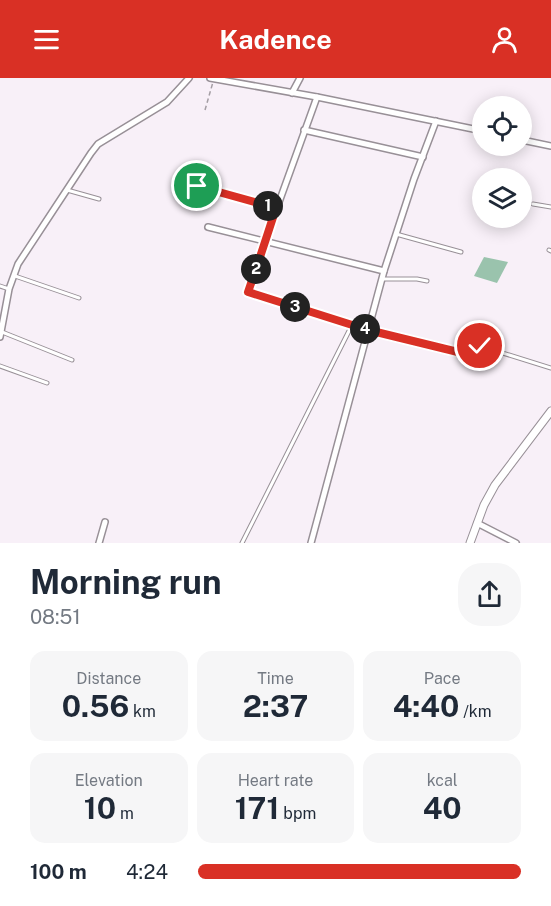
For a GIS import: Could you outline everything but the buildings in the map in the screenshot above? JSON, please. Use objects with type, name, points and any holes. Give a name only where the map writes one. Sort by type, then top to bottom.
[{"type":"street","points":[[1,334],[9,289],[18,264],[98,144],[167,102],[189,78]]},
{"type":"street","points":[[212,78],[472,129]]},
{"type":"street","points":[[292,93],[300,78]]},
{"type":"street","points":[[265,241],[317,97]]},
{"type":"street","points":[[311,543],[384,271],[436,121]]},
{"type":"street","points":[[304,130],[423,157]]},
{"type":"street","points":[[532,142],[551,146]]},
{"type":"street","points":[[208,227],[384,271]]},
{"type":"street","points":[[470,543],[484,505],[495,485],[551,411]]},
{"type":"street","points":[[99,543],[105,522]]},
{"type":"street","points":[[477,523],[516,543]]},
{"type":"lane","points":[[197,186],[276,208]]},
{"type":"lane","points":[[67,190],[99,199]]},
{"type":"lane","points":[[533,204],[551,207]]},
{"type":"lane","points":[[396,234],[461,252]]},
{"type":"lane","points":[[265,241],[248,292],[368,330],[462,353],[480,346],[551,368]]},
{"type":"lane","points":[[13,276],[79,298]]},
{"type":"lane","points":[[382,279],[427,281]]},
{"type":"lane","points":[[0,286],[9,289]]},
{"type":"lane","points":[[242,543],[352,325]]},
{"type":"lane","points":[[1,334],[72,360]]},
{"type":"lane","points":[[0,366],[47,383]]},
{"type":"path","points":[[205,110],[212,78]]},
{"type":"green space","points":[[484,257],[508,262],[497,283],[474,276]]},
{"type":"route","points":[[197,186],[276,208],[248,292],[368,330],[462,353],[480,346]]}]
